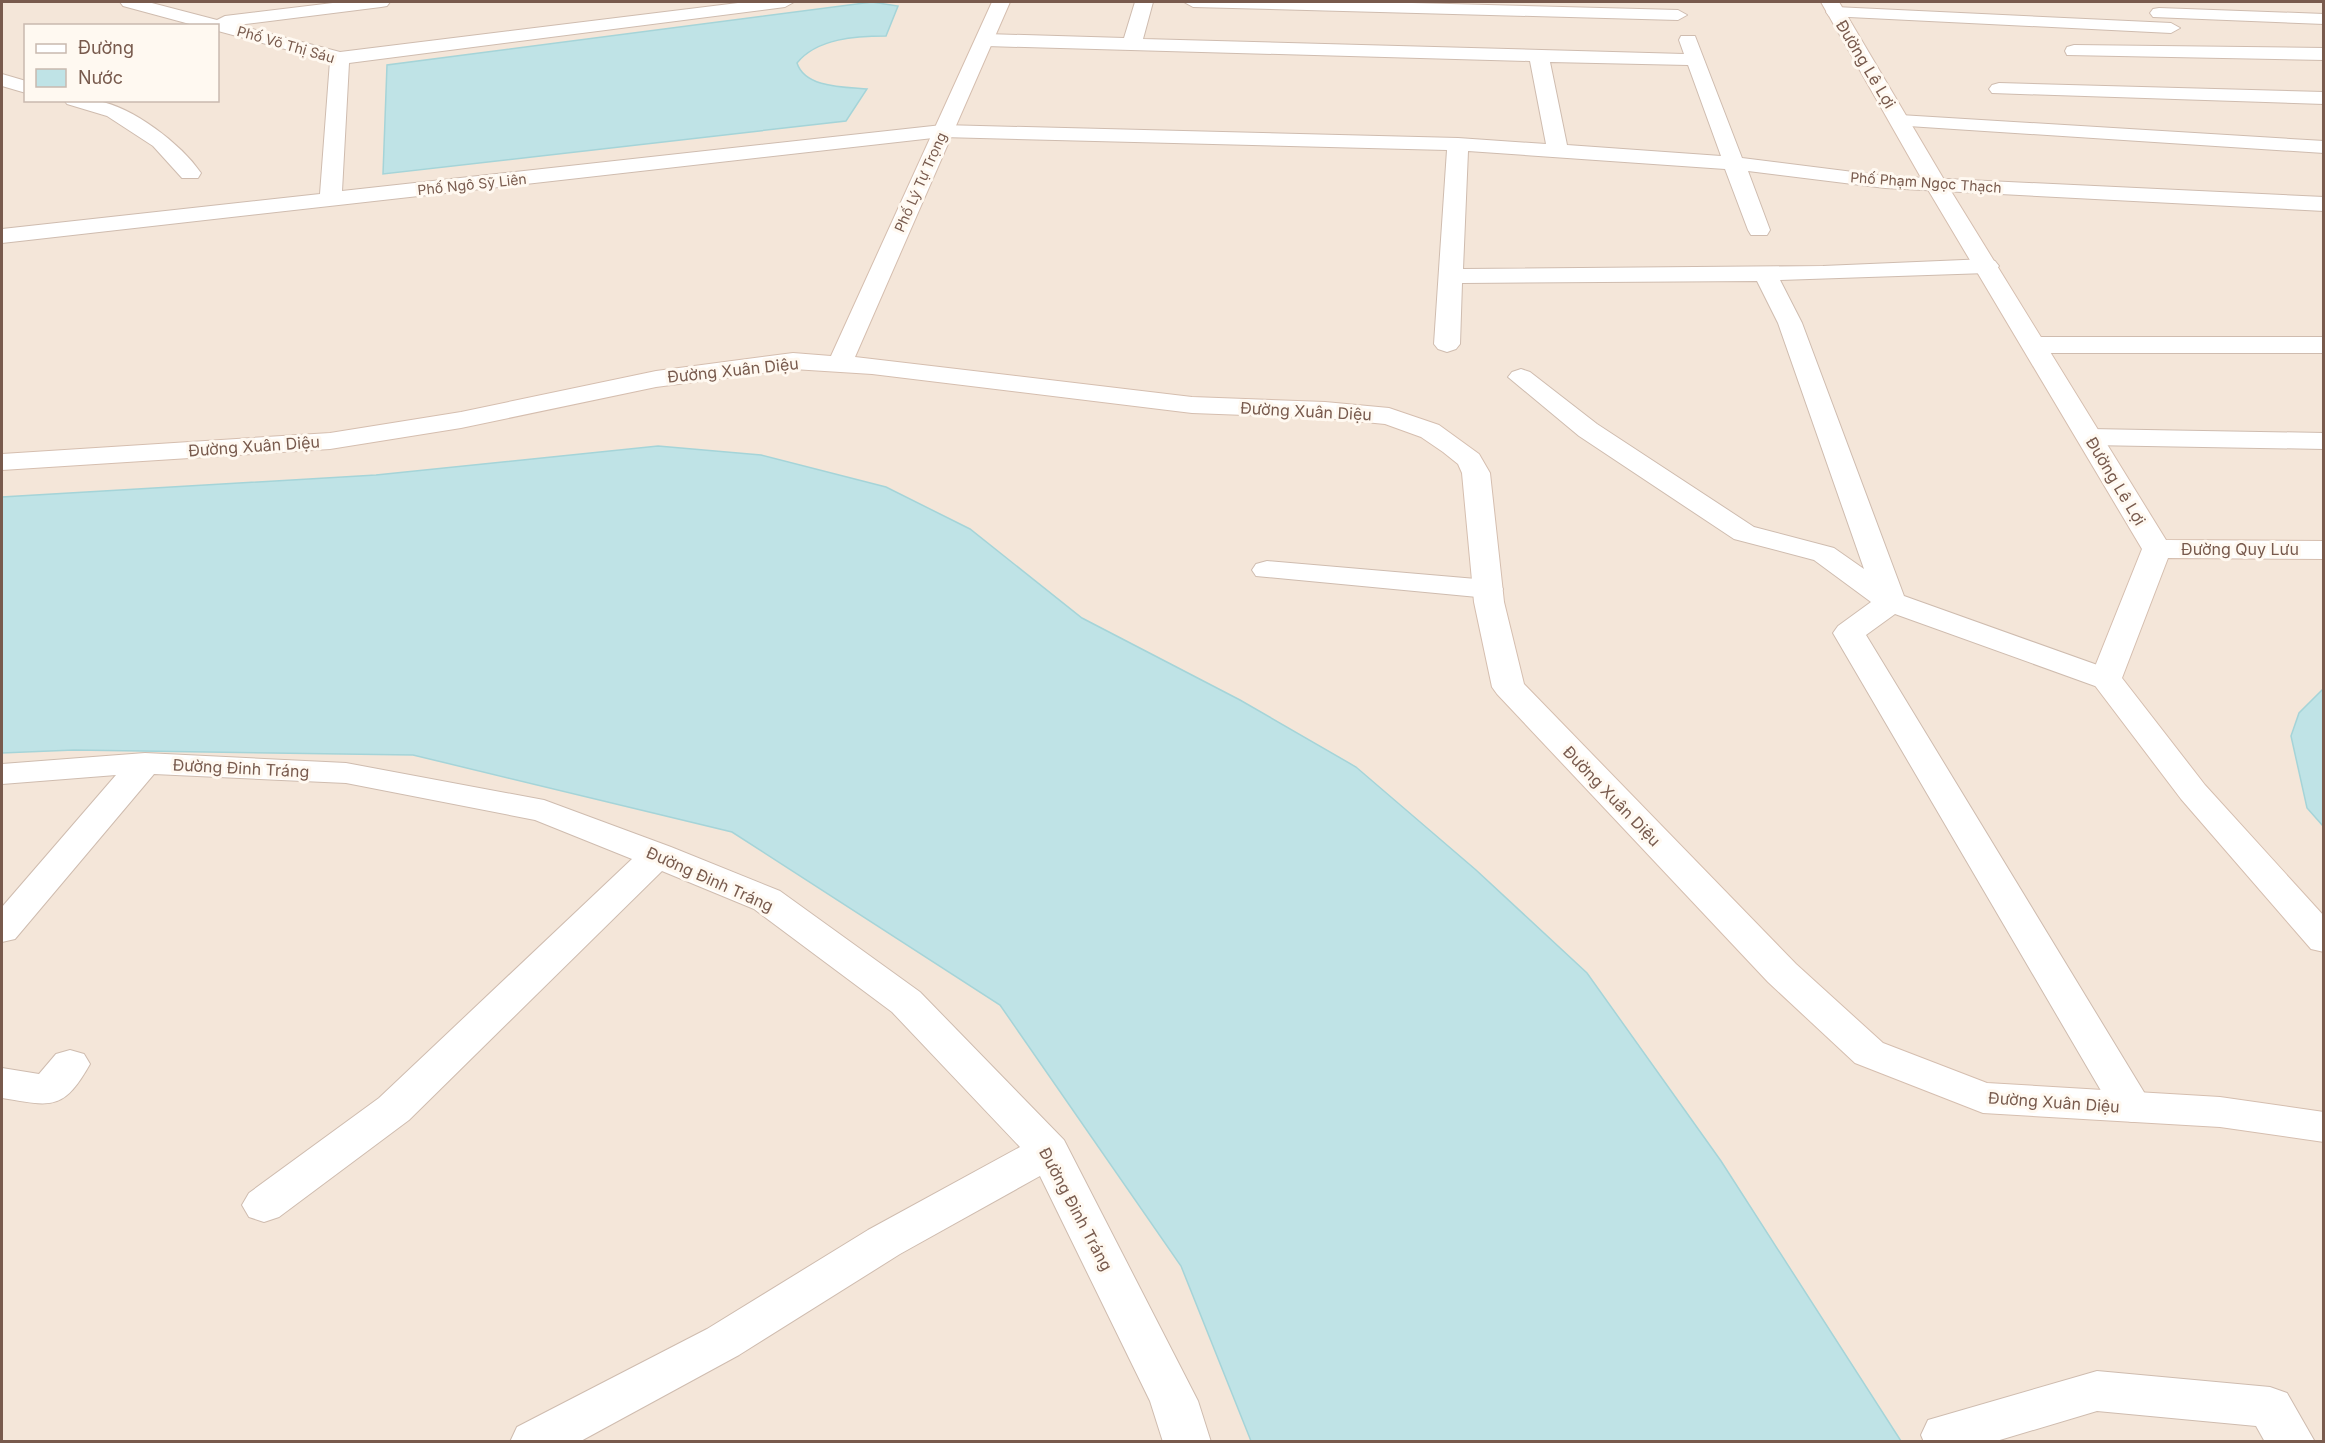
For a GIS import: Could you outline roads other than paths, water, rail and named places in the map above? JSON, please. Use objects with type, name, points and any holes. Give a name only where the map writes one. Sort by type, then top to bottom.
[{"type":"street","name":"Phố Võ Thị Sáu","points":[[129,2],[213,24]]},
{"type":"street","points":[[209,23],[381,2]]},
{"type":"street","points":[[340,58],[761,3],[785,2]]},
{"type":"street","name":"Phố Lý Tự Trọng","points":[[840,363],[1001,2]]},
{"type":"street","points":[[1132,44],[1144,2]]},
{"type":"street","points":[[1193,2],[1675,8],[1759,230]]},
{"type":"street","points":[[2308,2],[2324,18]]},
{"type":"street","points":[[1833,7],[2171,28]]},
{"type":"street","name":"Đường Lê Lợi","points":[[1833,7],[1935,183],[2157,549]]},
{"type":"street","points":[[2155,7],[2324,18]]},
{"type":"street","points":[[2155,7],[2225,94]]},
{"type":"street","name":"Phố Võ Thị Sáu","points":[[219,26],[340,58],[331,200]]},
{"type":"street","points":[[986,40],[1695,60]]},
{"type":"street","points":[[2074,51],[2324,54]]},
{"type":"street","points":[[1539,56],[1558,151]]},
{"type":"street","points":[[2,80],[24,86]]},
{"type":"street","points":[[1999,89],[2324,98]]},
{"type":"street","points":[[81,102],[114,112],[160,142],[190,173]]},
{"type":"street","points":[[1900,121],[2324,147]]},
{"type":"street","name":"Phố Ngô Sỹ Liên","points":[[2,236],[942,131],[1458,144]]},
{"type":"street","points":[[1447,344],[1458,144]]},
{"type":"street","name":"Phố Phạm Ngọc Thạch","points":[[1458,144],[1735,163],[1885,182],[2324,204]]},
{"type":"street","points":[[1452,276],[1765,273],[1987,266]]},
{"type":"street","points":[[1765,273],[1790,323],[1891,602]]},
{"type":"street","points":[[2034,345],[2324,345]]},
{"type":"street","name":"Đường Xuân Diệu","points":[[2,462],[330,441],[461,420],[656,379],[793,361],[840,363],[1192,405],[1366,413],[1412,423],[1453,446],[1469,460],[1476,473],[1488,589],[1508,687],[1782,973],[1869,1053],[1983,1098],[2220,1112],[2324,1126]]},
{"type":"street","points":[[1521,377],[1588,430],[1744,533],[1824,554],[1891,602],[2106,679],[2193,792],[2324,940]]},
{"type":"street","points":[[2090,437],[2324,441]]},
{"type":"street","points":[[2106,679],[2157,549]]},
{"type":"street","name":"Đường Quy Lưu","points":[[2157,549],[2324,549]]},
{"type":"street","points":[[1267,570],[1488,589]]},
{"type":"street","points":[[1891,602],[1849,633],[2132,1107]]},
{"type":"street","points":[[2,930],[145,763]]},
{"type":"street","name":"Đường Đinh Tráng","points":[[2,774],[145,763],[346,773],[543,811],[767,900],[906,1002],[1049,1151],[1174,1401],[1187,1442]]},
{"type":"street","points":[[264,1205],[394,1109],[657,855]]},
{"type":"street","points":[[2,1083],[48,1090],[70,1064]]},
{"type":"street","points":[[534,1442],[723,1342],[884,1242],[1049,1151]]},
{"type":"street","points":[[1950,1442],[1945,1435],[2097,1391],[2270,1407],[2291,1442]]},
{"type":"water","points":[[872,2],[898,6],[886,36],[850,38],[826,43],[815,48],[797,63],[801,71],[817,82],[867,89],[846,121],[383,174],[387,65]]},
{"type":"water","points":[[658,446],[761,455],[886,487],[970,529],[1082,618],[1240,700],[1356,767],[1476,870],[1587,973],[1721,1161],[1901,1441],[1251,1441],[1181,1266],[1000,1005],[732,832],[413,755],[74,750],[2,753],[2,497],[376,475]]},
{"type":"water","points":[[2323,689],[2323,826],[2307,808],[2291,736],[2299,713]]}]
